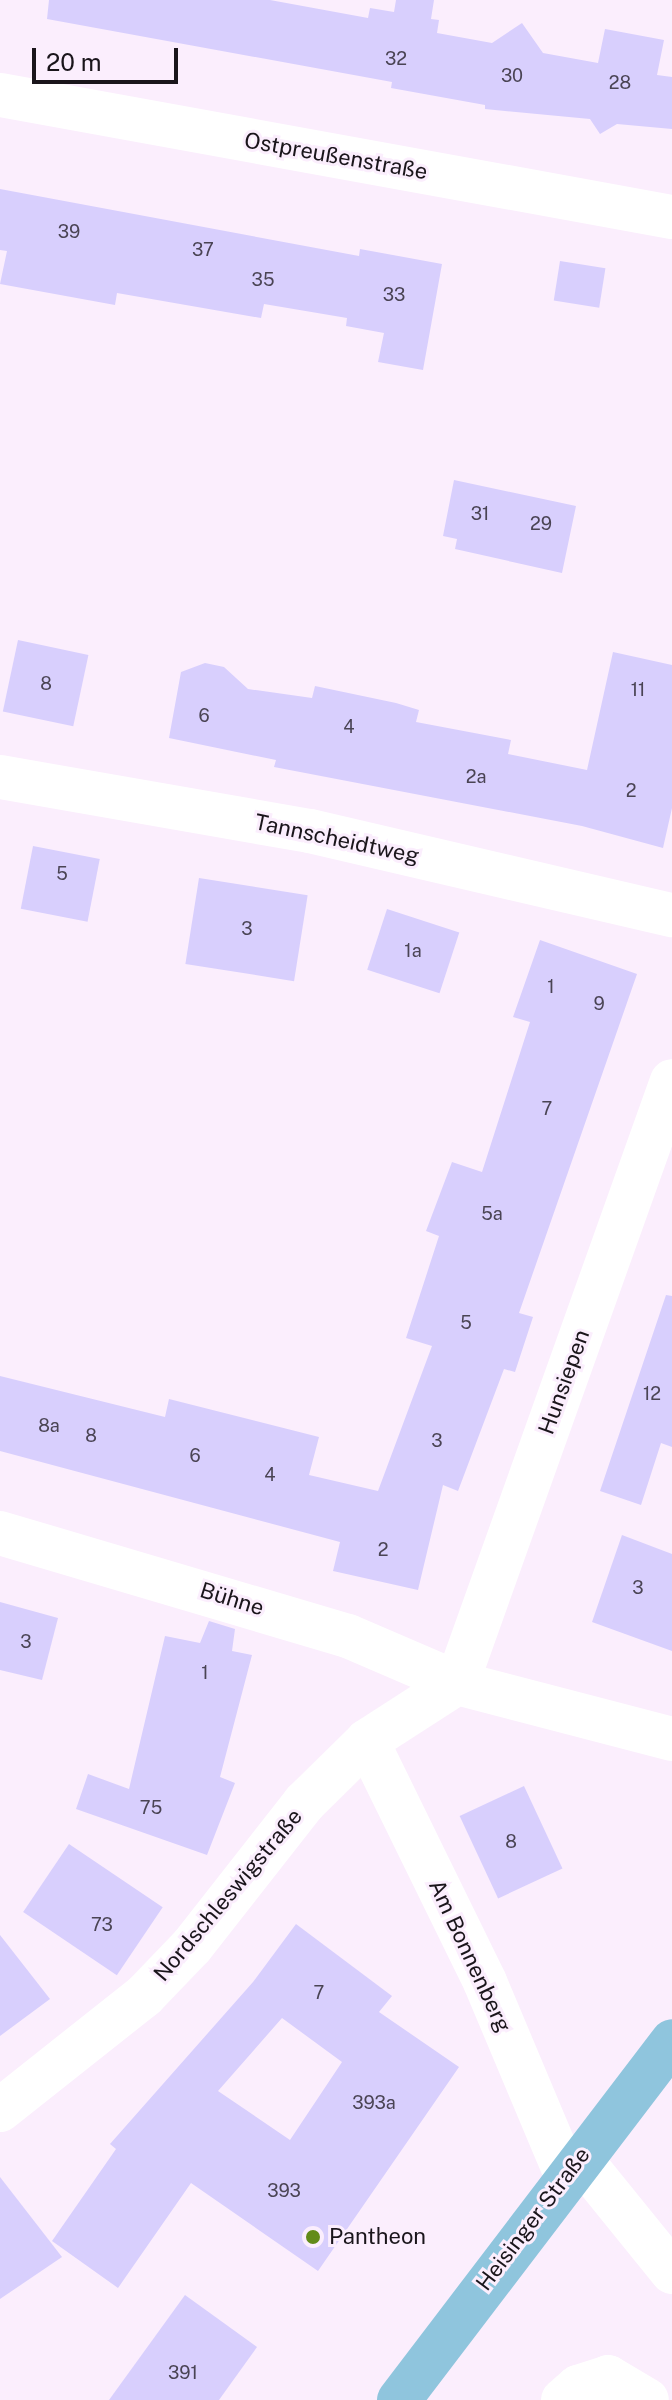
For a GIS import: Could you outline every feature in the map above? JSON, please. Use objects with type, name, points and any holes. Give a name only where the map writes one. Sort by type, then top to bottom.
[{"type":"main road","name":"Heisinger Straße","points":[[399,2400],[572,2166],[672,2041]]},
{"type":"street","name":"Ostpreußenstraße","points":[[0,95],[672,217]]},
{"type":"street","name":"Tannscheidtweg","points":[[0,777],[310,831],[672,915]]},
{"type":"street","name":"Hunsiepen","points":[[457,1683],[672,1081]]},
{"type":"street","name":"Bühne","points":[[0,1533],[307,1623],[457,1683]]},
{"type":"street","points":[[457,1683],[672,1739]]},
{"type":"street","name":"Nordschleswigstraße","points":[[0,2110],[144,1996],[192,1946],[304,1803],[367,1741],[457,1683]]},
{"type":"street","name":"Am Bonnenberg","points":[[367,1741],[572,2166],[672,2272]]},
{"type":"street","points":[[563,2400],[578,2387],[608,2377],[647,2400]]},
{"type":"building","points":[[49,0],[270,0],[368,18],[370,8],[394,12],[396,0],[434,0],[431,19],[439,20],[437,33],[492,43],[522,23],[543,53],[598,63],[605,29],[664,40],[657,75],[672,77],[672,129],[617,124],[600,134],[590,119],[485,109],[485,105],[391,88],[392,82],[47,19]]},
{"type":"building","points":[[0,189],[359,256],[360,249],[442,264],[423,370],[378,362],[384,333],[346,326],[347,318],[264,304],[261,318],[117,293],[115,305],[0,284],[7,251],[0,250]]},
{"type":"building","points":[[560,261],[605,268],[599,308],[554,301]]},
{"type":"building","points":[[454,480],[576,506],[562,573],[455,549],[457,539],[443,536]]},
{"type":"building","points":[[18,640],[88,655],[73,726],[3,711]]},
{"type":"building","points":[[613,652],[672,665],[672,808],[663,848],[582,826],[274,767],[276,760],[169,738],[181,672],[205,663],[224,667],[248,689],[312,698],[315,686],[396,703],[419,710],[416,722],[511,740],[508,754],[587,770]]},
{"type":"building","points":[[33,846],[100,859],[88,922],[21,909]]},
{"type":"building","points":[[199,878],[308,895],[294,981],[185,964]]},
{"type":"building","points":[[387,909],[459,932],[440,993],[367,970]]},
{"type":"building","points":[[540,940],[637,974],[519,1313],[533,1317],[515,1372],[504,1369],[458,1491],[443,1485],[418,1590],[333,1571],[340,1542],[0,1451],[0,1376],[165,1417],[169,1399],[319,1437],[309,1475],[378,1491],[432,1346],[406,1338],[439,1236],[426,1231],[452,1162],[482,1172],[530,1022],[513,1017]]},
{"type":"building","points":[[666,1295],[672,1296],[672,1447],[661,1443],[641,1505],[600,1491]]},
{"type":"building","points":[[622,1535],[672,1554],[672,1651],[592,1622]]},
{"type":"building","points":[[0,1602],[58,1618],[42,1680],[0,1670]]},
{"type":"building","points":[[209,1621],[235,1629],[232,1651],[252,1655],[220,1777],[235,1783],[207,1855],[76,1809],[88,1774],[129,1789],[165,1636],[200,1643]]},
{"type":"building","points":[[524,1786],[562,1868],[498,1898],[460,1816]]},
{"type":"building","points":[[69,1844],[163,1907],[117,1975],[23,1912]]},
{"type":"building","points":[[296,1924],[392,1996],[379,2012],[459,2067],[318,2271],[191,2183],[118,2288],[52,2241],[116,2149],[110,2144],[253,1982]],"holes":[[[282,2018],[342,2062],[290,2140],[218,2091]]]},
{"type":"building","points":[[0,1935],[50,1999],[0,2036]]},
{"type":"building","points":[[0,2177],[62,2257],[0,2299]]},
{"type":"building","points":[[185,2295],[257,2347],[219,2400],[109,2400]]},
{"type":"place","name":"Pantheon","points":[[313,2237]]}]
